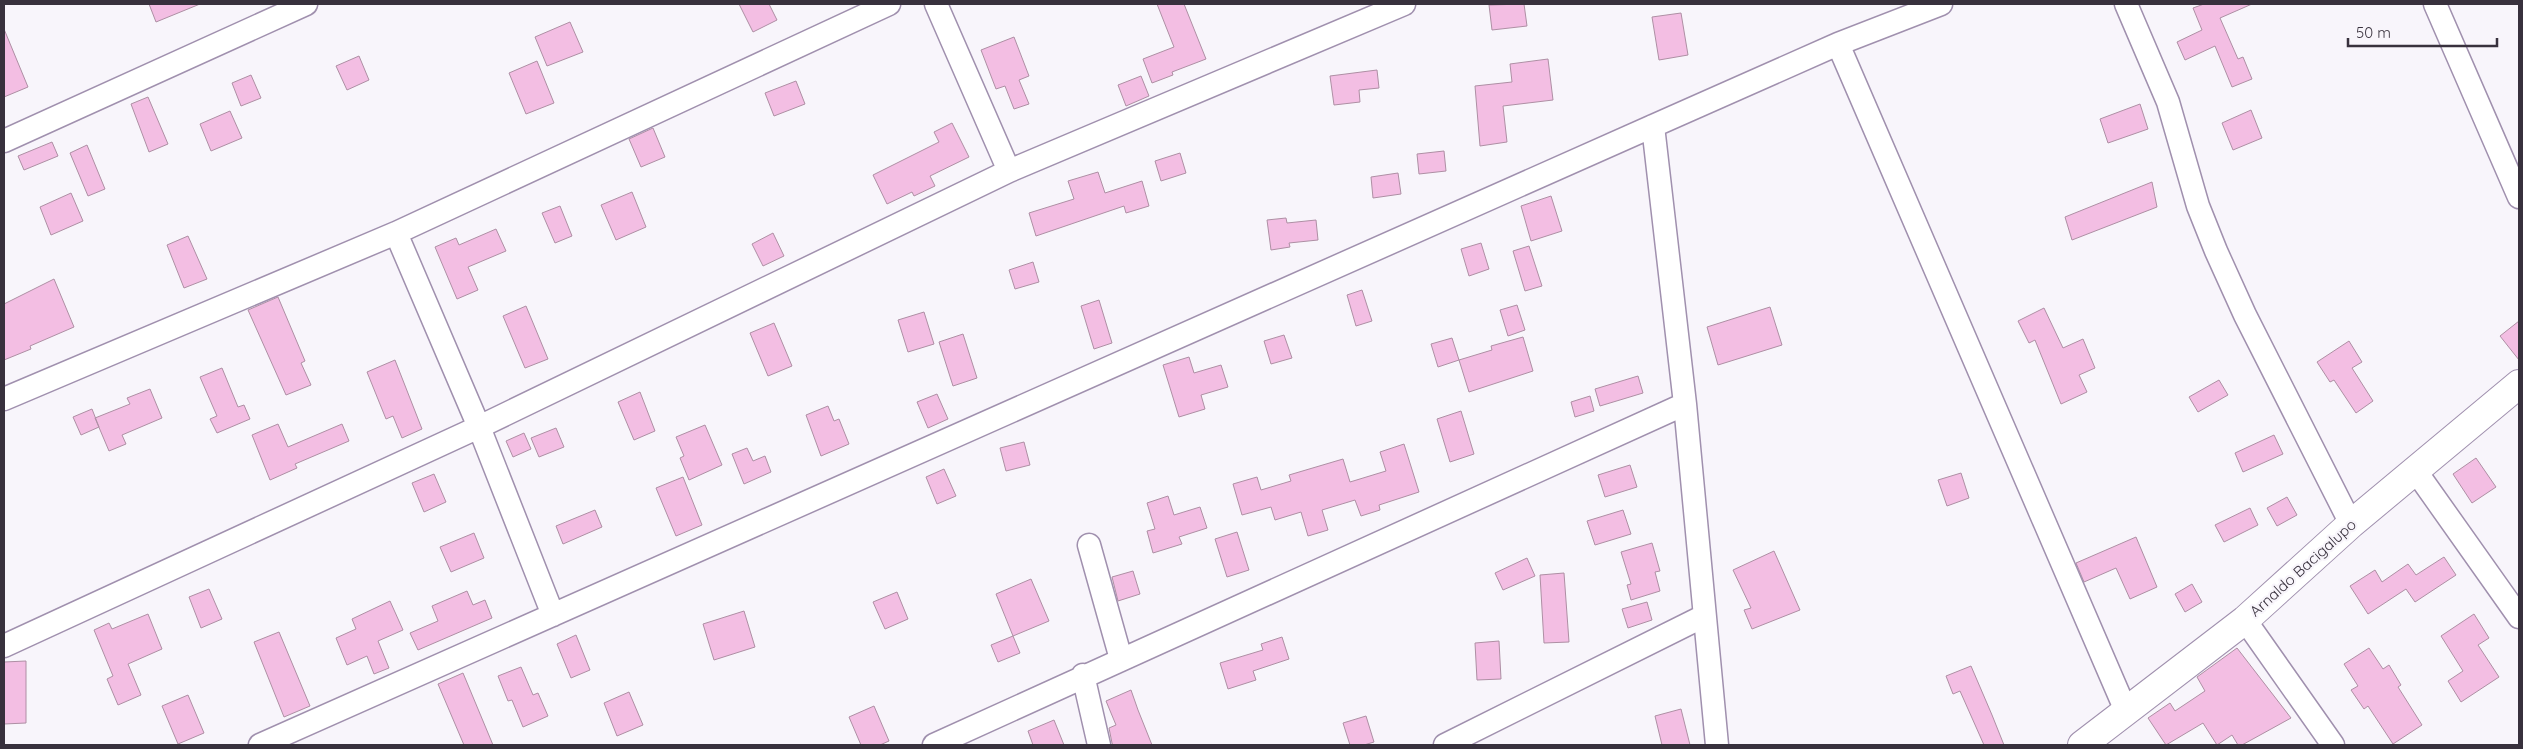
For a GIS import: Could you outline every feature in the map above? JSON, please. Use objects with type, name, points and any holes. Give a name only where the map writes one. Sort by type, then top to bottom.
[{"type":"street","points":[[4,141],[306,4]]},
{"type":"street","points":[[4,399],[396,233],[889,4]]},
{"type":"street","points":[[936,4],[1009,171]]},
{"type":"street","points":[[4,646],[479,427],[1009,171],[1404,4]]},
{"type":"street","points":[[260,745],[1838,44],[1941,4]]},
{"type":"street","points":[[2126,4],[2168,102],[2198,206],[2244,316],[2351,524]]},
{"type":"street","points":[[2435,4],[2519,197]]},
{"type":"street","points":[[1838,44],[2126,711]]},
{"type":"street","points":[[1654,126],[1685,404],[1717,745]]},
{"type":"street","points":[[396,233],[479,427],[552,615]]},
{"type":"street","name":"Arnaldo Bacigalupo","points":[[2082,745],[2245,620],[2351,524],[2519,384]]},
{"type":"street","points":[[934,745],[1685,404]]},
{"type":"street","points":[[2415,470],[2519,617]]},
{"type":"street","points":[[1089,545],[1121,659]]},
{"type":"street","points":[[1446,745],[1704,616]]},
{"type":"street","points":[[2245,620],[2333,745]]},
{"type":"street","points":[[1084,676],[1099,745]]},
{"type":"building","points":[[149,4],[200,4],[156,22]]},
{"type":"building","points":[[739,4],[769,4],[777,20],[753,32]]},
{"type":"building","points":[[1157,4],[1184,4],[1206,59],[1172,72],[1173,75],[1152,83],[1143,59],[1174,47]]},
{"type":"building","points":[[1524,4],[1527,26],[1492,30],[1489,5]]},
{"type":"building","points":[[2204,4],[2252,4],[2220,18],[2238,59],[2243,57],[2252,79],[2232,87],[2215,46],[2185,60],[2177,42],[2202,30],[2193,8]]},
{"type":"building","points":[[1681,13],[1688,55],[1659,60],[1652,17]]},
{"type":"building","points":[[570,22],[583,52],[547,66],[535,37]]},
{"type":"building","points":[[4,29],[28,87],[4,97]]},
{"type":"building","points":[[1014,37],[1029,76],[1019,80],[1029,104],[1014,109],[1005,86],[996,89],[981,50]]},
{"type":"building","points":[[359,56],[369,80],[347,90],[336,66]]},
{"type":"building","points":[[1548,59],[1553,100],[1503,106],[1507,142],[1480,146],[1475,86],[1512,82],[1510,64]]},
{"type":"building","points":[[537,61],[554,103],[526,114],[509,73]]},
{"type":"building","points":[[1377,70],[1379,88],[1359,90],[1360,102],[1334,105],[1330,76]]},
{"type":"building","points":[[251,75],[261,98],[241,106],[232,83]]},
{"type":"building","points":[[1141,76],[1149,96],[1126,106],[1118,85]]},
{"type":"building","points":[[796,81],[805,104],[774,116],[765,93]]},
{"type":"building","points":[[148,97],[168,144],[149,152],[131,104]]},
{"type":"building","points":[[2140,104],[2148,129],[2108,143],[2100,119]]},
{"type":"building","points":[[2251,110],[2262,138],[2233,150],[2222,123]]},
{"type":"building","points":[[230,111],[242,138],[211,151],[200,124]]},
{"type":"building","points":[[952,123],[969,157],[930,176],[935,186],[914,196],[912,192],[887,204],[873,175],[939,142],[934,132]]},
{"type":"building","points":[[653,128],[665,157],[641,167],[629,139]]},
{"type":"building","points":[[52,142],[58,156],[24,170],[18,156]]},
{"type":"building","points":[[87,145],[105,189],[88,196],[70,153]]},
{"type":"building","points":[[1444,151],[1446,171],[1419,174],[1417,154]]},
{"type":"building","points":[[1180,153],[1186,173],[1161,181],[1155,161]]},
{"type":"building","points":[[1098,172],[1105,193],[1142,181],[1149,206],[1126,213],[1124,206],[1036,236],[1029,213],[1074,199],[1068,181]]},
{"type":"building","points":[[1398,173],[1401,194],[1373,198],[1371,177]]},
{"type":"building","points":[[2152,182],[2157,207],[2072,240],[2065,217]]},
{"type":"building","points":[[632,192],[646,227],[616,240],[601,205]]},
{"type":"building","points":[[71,193],[83,221],[51,235],[40,207]]},
{"type":"building","points":[[1551,196],[1562,231],[1531,241],[1521,206]]},
{"type":"building","points":[[560,206],[572,236],[555,243],[542,213]]},
{"type":"building","points":[[1286,218],[1287,223],[1316,220],[1318,240],[1289,243],[1290,247],[1271,250],[1267,220]]},
{"type":"building","points":[[496,229],[506,251],[468,267],[478,290],[457,299],[435,247],[456,238],[459,245]]},
{"type":"building","points":[[773,233],[784,256],[763,266],[752,244]]},
{"type":"building","points":[[188,236],[207,279],[184,288],[167,245]]},
{"type":"building","points":[[1481,243],[1489,269],[1469,276],[1461,249]]},
{"type":"building","points":[[1529,246],[1542,286],[1525,291],[1513,251]]},
{"type":"building","points":[[1033,262],[1039,282],[1015,289],[1009,270]]},
{"type":"building","points":[[54,279],[74,327],[30,346],[31,349],[4,360],[4,304]]},
{"type":"building","points":[[1362,290],[1372,321],[1356,326],[1347,295]]},
{"type":"building","points":[[278,297],[305,361],[301,363],[311,385],[286,395],[248,310]]},
{"type":"building","points":[[1099,300],[1112,343],[1094,349],[1081,306]]},
{"type":"building","points":[[1517,305],[1525,330],[1508,336],[1500,310]]},
{"type":"building","points":[[526,306],[548,359],[525,368],[503,316]]},
{"type":"building","points":[[1770,307],[1782,345],[1718,365],[1707,327]]},
{"type":"building","points":[[2044,308],[2063,348],[2083,339],[2095,368],[2079,375],[2087,392],[2061,404],[2035,340],[2029,343],[2018,321]]},
{"type":"building","points":[[924,312],[934,344],[908,352],[898,320]]},
{"type":"building","points":[[2519,321],[2519,360],[2500,336]]},
{"type":"building","points":[[774,323],[792,366],[768,376],[750,333]]},
{"type":"building","points":[[963,334],[977,378],[953,386],[939,342]]},
{"type":"building","points":[[1284,335],[1292,358],[1271,364],[1264,341]]},
{"type":"building","points":[[1523,337],[1533,371],[1469,392],[1459,360],[1492,350],[1491,346]]},
{"type":"building","points":[[1452,338],[1459,360],[1438,367],[1431,344]]},
{"type":"building","points":[[2349,341],[2362,362],[2352,368],[2373,401],[2356,413],[2334,380],[2330,382],[2317,362]]},
{"type":"building","points":[[1189,357],[1194,373],[1221,365],[1228,387],[1201,395],[1205,409],[1179,417],[1163,365]]},
{"type":"building","points":[[395,360],[422,429],[402,438],[393,416],[386,419],[367,372]]},
{"type":"building","points":[[222,368],[238,407],[244,405],[250,419],[217,433],[210,419],[217,416],[200,377]]},
{"type":"building","points":[[1638,376],[1643,393],[1600,406],[1595,389]]},
{"type":"building","points":[[2219,380],[2228,395],[2198,412],[2189,397]]},
{"type":"building","points":[[150,389],[162,418],[122,435],[126,444],[109,451],[95,418],[130,404],[127,398]]},
{"type":"building","points":[[640,392],[655,431],[634,440],[618,402]]},
{"type":"building","points":[[937,394],[948,419],[928,428],[917,402]]},
{"type":"building","points":[[1590,396],[1594,411],[1575,417],[1571,402]]},
{"type":"building","points":[[828,406],[834,421],[839,419],[849,444],[821,456],[806,415]]},
{"type":"building","points":[[92,409],[99,427],[81,435],[73,417]]},
{"type":"building","points":[[1461,411],[1474,454],[1450,462],[1437,419]]},
{"type":"building","points":[[278,424],[288,447],[342,424],[349,441],[295,464],[297,468],[270,480],[252,435]]},
{"type":"building","points":[[705,425],[722,465],[689,480],[680,458],[684,456],[676,437]]},
{"type":"building","points":[[556,428],[564,447],[539,457],[531,438]]},
{"type":"building","points":[[524,433],[531,449],[513,457],[506,441]]},
{"type":"building","points":[[2274,435],[2283,454],[2243,472],[2235,453]]},
{"type":"building","points":[[1024,442],[1030,465],[1006,471],[1000,448]]},
{"type":"building","points":[[1404,444],[1419,492],[1379,505],[1380,510],[1361,516],[1355,500],[1322,510],[1328,530],[1308,536],[1301,512],[1275,520],[1271,507],[1242,515],[1233,484],[1257,477],[1261,490],[1291,481],[1289,475],[1343,459],[1350,482],[1386,471],[1380,452]]},
{"type":"building","points":[[747,448],[753,461],[765,456],[771,472],[744,484],[732,454]]},
{"type":"building","points":[[2476,458],[2496,487],[2472,503],[2453,474]]},
{"type":"building","points":[[1630,465],[1637,487],[1605,497],[1598,475]]},
{"type":"building","points":[[944,469],[956,496],[937,504],[926,477]]},
{"type":"building","points":[[1961,473],[1969,498],[1947,506],[1938,480]]},
{"type":"building","points":[[434,474],[446,502],[424,512],[412,483]]},
{"type":"building","points":[[683,477],[702,525],[676,536],[656,488]]},
{"type":"building","points":[[1168,496],[1174,515],[1200,507],[1207,528],[1179,537],[1182,544],[1153,553],[1147,531],[1155,529],[1147,503]]},
{"type":"building","points":[[2287,497],[2297,515],[2277,526],[2267,508]]},
{"type":"building","points":[[2250,508],[2258,525],[2224,542],[2215,525]]},
{"type":"building","points":[[595,510],[602,527],[563,544],[556,526]]},
{"type":"building","points":[[1623,510],[1631,534],[1595,545],[1587,521]]},
{"type":"building","points":[[1237,532],[1249,570],[1227,577],[1215,539]]},
{"type":"building","points":[[474,533],[484,558],[451,572],[440,547]]},
{"type":"building","points":[[2136,537],[2157,587],[2130,599],[2116,568],[2084,582],[2076,563]]},
{"type":"building","points":[[1652,543],[1660,571],[1655,572],[1660,591],[1631,600],[1627,585],[1631,584],[1621,552]]},
{"type":"building","points":[[1774,551],[1800,610],[1752,629],[1744,610],[1751,608],[1733,570]]},
{"type":"building","points":[[2444,557],[2456,575],[2415,602],[2406,589],[2368,614],[2350,586],[2375,570],[2382,582],[2408,564],[2416,575]]},
{"type":"building","points":[[1527,558],[1535,576],[1503,590],[1495,573]]},
{"type":"building","points":[[1133,571],[1140,594],[1118,601],[1112,577]]},
{"type":"building","points":[[1564,573],[1569,642],[1544,643],[1540,575]]},
{"type":"building","points":[[1031,579],[1049,621],[1013,636],[996,594]]},
{"type":"building","points":[[2192,584],[2202,602],[2185,612],[2175,594]]},
{"type":"building","points":[[209,589],[222,619],[201,628],[189,597]]},
{"type":"building","points":[[467,591],[473,605],[485,600],[492,618],[418,650],[410,633],[438,621],[432,606]]},
{"type":"building","points":[[897,592],[908,619],[885,629],[873,602]]},
{"type":"building","points":[[390,601],[403,630],[378,641],[389,668],[374,674],[367,656],[347,665],[336,638],[356,629],[352,619]]},
{"type":"building","points":[[1647,602],[1652,620],[1628,628],[1622,609]]},
{"type":"building","points":[[744,611],[755,647],[714,660],[703,624]]},
{"type":"building","points":[[148,614],[162,649],[128,664],[141,695],[118,705],[107,679],[113,676],[94,630],[109,623],[112,629]]},
{"type":"building","points":[[2474,614],[2489,638],[2478,645],[2499,677],[2461,702],[2448,681],[2463,671],[2441,636]]},
{"type":"building","points":[[279,632],[310,706],[284,717],[254,642]]},
{"type":"building","points":[[576,635],[590,670],[571,678],[557,644]]},
{"type":"building","points":[[1013,636],[1020,653],[998,662],[991,645]]},
{"type":"building","points":[[1282,637],[1289,659],[1253,671],[1256,680],[1228,689],[1220,663],[1263,650],[1261,644]]},
{"type":"building","points":[[1499,641],[1501,679],[1477,680],[1475,643]]},
{"type":"building","points":[[2237,648],[2291,718],[2242,745],[2238,745],[2232,735],[2217,745],[2203,723],[2166,745],[2148,718],[2170,703],[2175,711],[2205,691],[2197,677]]},
{"type":"building","points":[[2369,648],[2383,669],[2389,665],[2401,685],[2398,687],[2422,725],[2393,744],[2368,706],[2364,709],[2351,690],[2358,686],[2344,664]]},
{"type":"building","points":[[26,661],[26,723],[4,724],[4,662]]},
{"type":"building","points":[[1971,666],[2004,745],[1984,745],[1960,691],[1953,694],[1946,676]]},
{"type":"building","points":[[521,667],[533,695],[538,693],[548,716],[523,727],[512,700],[508,701],[498,676]]},
{"type":"building","points":[[463,673],[493,745],[464,745],[438,684]]},
{"type":"building","points":[[1131,690],[1152,745],[1113,745],[1112,743],[1109,728],[1116,725],[1106,701]]},
{"type":"building","points":[[629,692],[643,725],[617,736],[604,703]]},
{"type":"building","points":[[188,695],[204,733],[178,744],[162,706]]},
{"type":"building","points":[[874,706],[889,741],[880,745],[861,745],[849,717]]},
{"type":"building","points":[[1681,709],[1690,745],[1662,745],[1655,716]]},
{"type":"building","points":[[1366,716],[1374,742],[1364,745],[1350,745],[1343,723]]},
{"type":"building","points":[[1054,720],[1064,745],[1033,745],[1028,731]]}]
